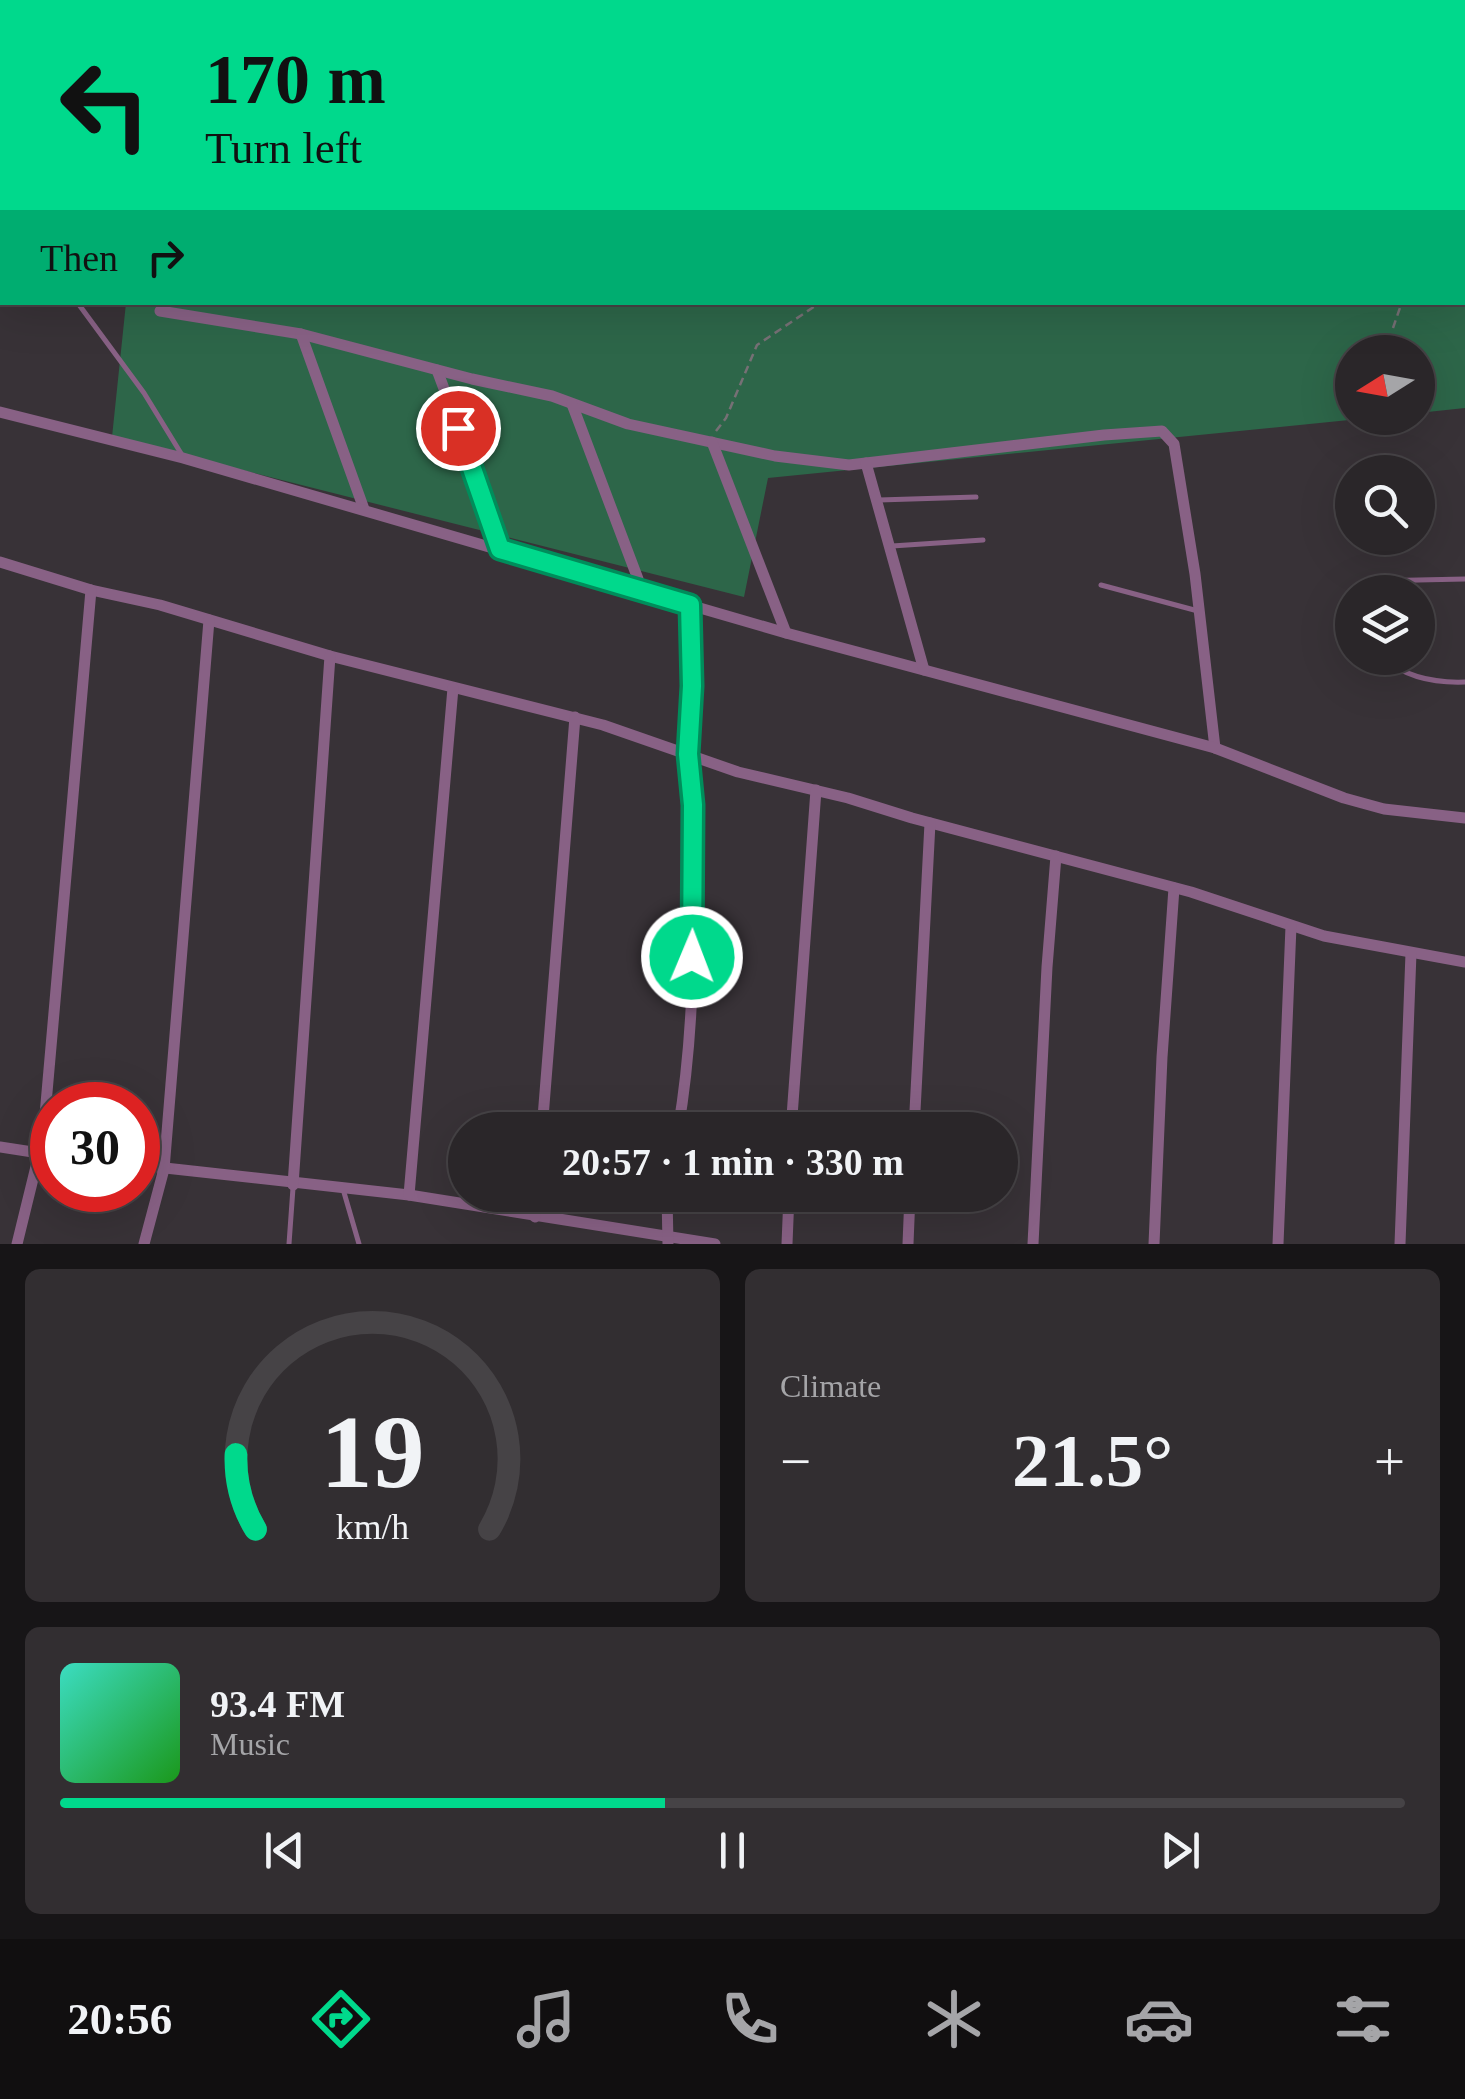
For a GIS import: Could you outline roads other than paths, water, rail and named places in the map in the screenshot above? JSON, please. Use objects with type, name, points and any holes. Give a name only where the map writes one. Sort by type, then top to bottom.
[{"type":"street","points":[[160,311],[301,334],[572,404],[628,424],[775,456],[866,463],[1162,431],[1174,444],[1215,748]]},
{"type":"street","points":[[301,334],[364,509]]},
{"type":"street","points":[[437,370],[500,549]]},
{"type":"street","points":[[572,404],[638,580],[638,590]]},
{"type":"street","points":[[0,412],[184,458],[786,633],[1215,748],[1344,798],[1384,809],[1465,818]]},
{"type":"street","points":[[712,442],[786,633]]},
{"type":"street","points":[[866,463],[924,670]]},
{"type":"street","points":[[0,562],[330,656],[575,717],[763,779],[1174,888],[1351,943],[1465,962]]},
{"type":"street","points":[[52,1082],[91,590]]},
{"type":"street","points":[[680,1112],[690,1031],[690,605]]},
{"type":"street","points":[[144,1244],[164,1169],[208,620]]},
{"type":"street","points":[[293,1184],[330,656]]},
{"type":"street","points":[[409,1195],[453,688]]},
{"type":"street","points":[[543,1112],[575,717]]},
{"type":"street","points":[[792,1112],[816,790]]},
{"type":"street","points":[[915,1112],[930,823]]},
{"type":"street","points":[[1033,1244],[1056,856]]},
{"type":"street","points":[[1154,1244],[1174,888]]},
{"type":"street","points":[[1278,1244],[1291,926]]},
{"type":"street","points":[[1400,1244],[1411,953]]},
{"type":"street","points":[[0,1148],[30,1152]]},
{"type":"street","points":[[160,1168],[409,1195],[714,1244]]},
{"type":"street","points":[[17,1244],[30,1204]]},
{"type":"street","points":[[535,1212],[535,1216]]},
{"type":"street","points":[[667,1212],[667,1239]]},
{"type":"street","points":[[787,1244],[788,1212]]},
{"type":"street","points":[[908,1244],[909,1212]]},
{"type":"lane","points":[[79,305],[144,393],[184,458]]},
{"type":"lane","points":[[876,500],[976,497]]},
{"type":"lane","points":[[889,546],[983,540]]},
{"type":"lane","points":[[1435,580],[1465,579]]},
{"type":"lane","points":[[1101,585],[1198,611]]},
{"type":"lane","points":[[1416,675],[1465,682]]},
{"type":"lane","points":[[290,1244],[293,1184]]},
{"type":"lane","points":[[342,1187],[359,1244]]}]
